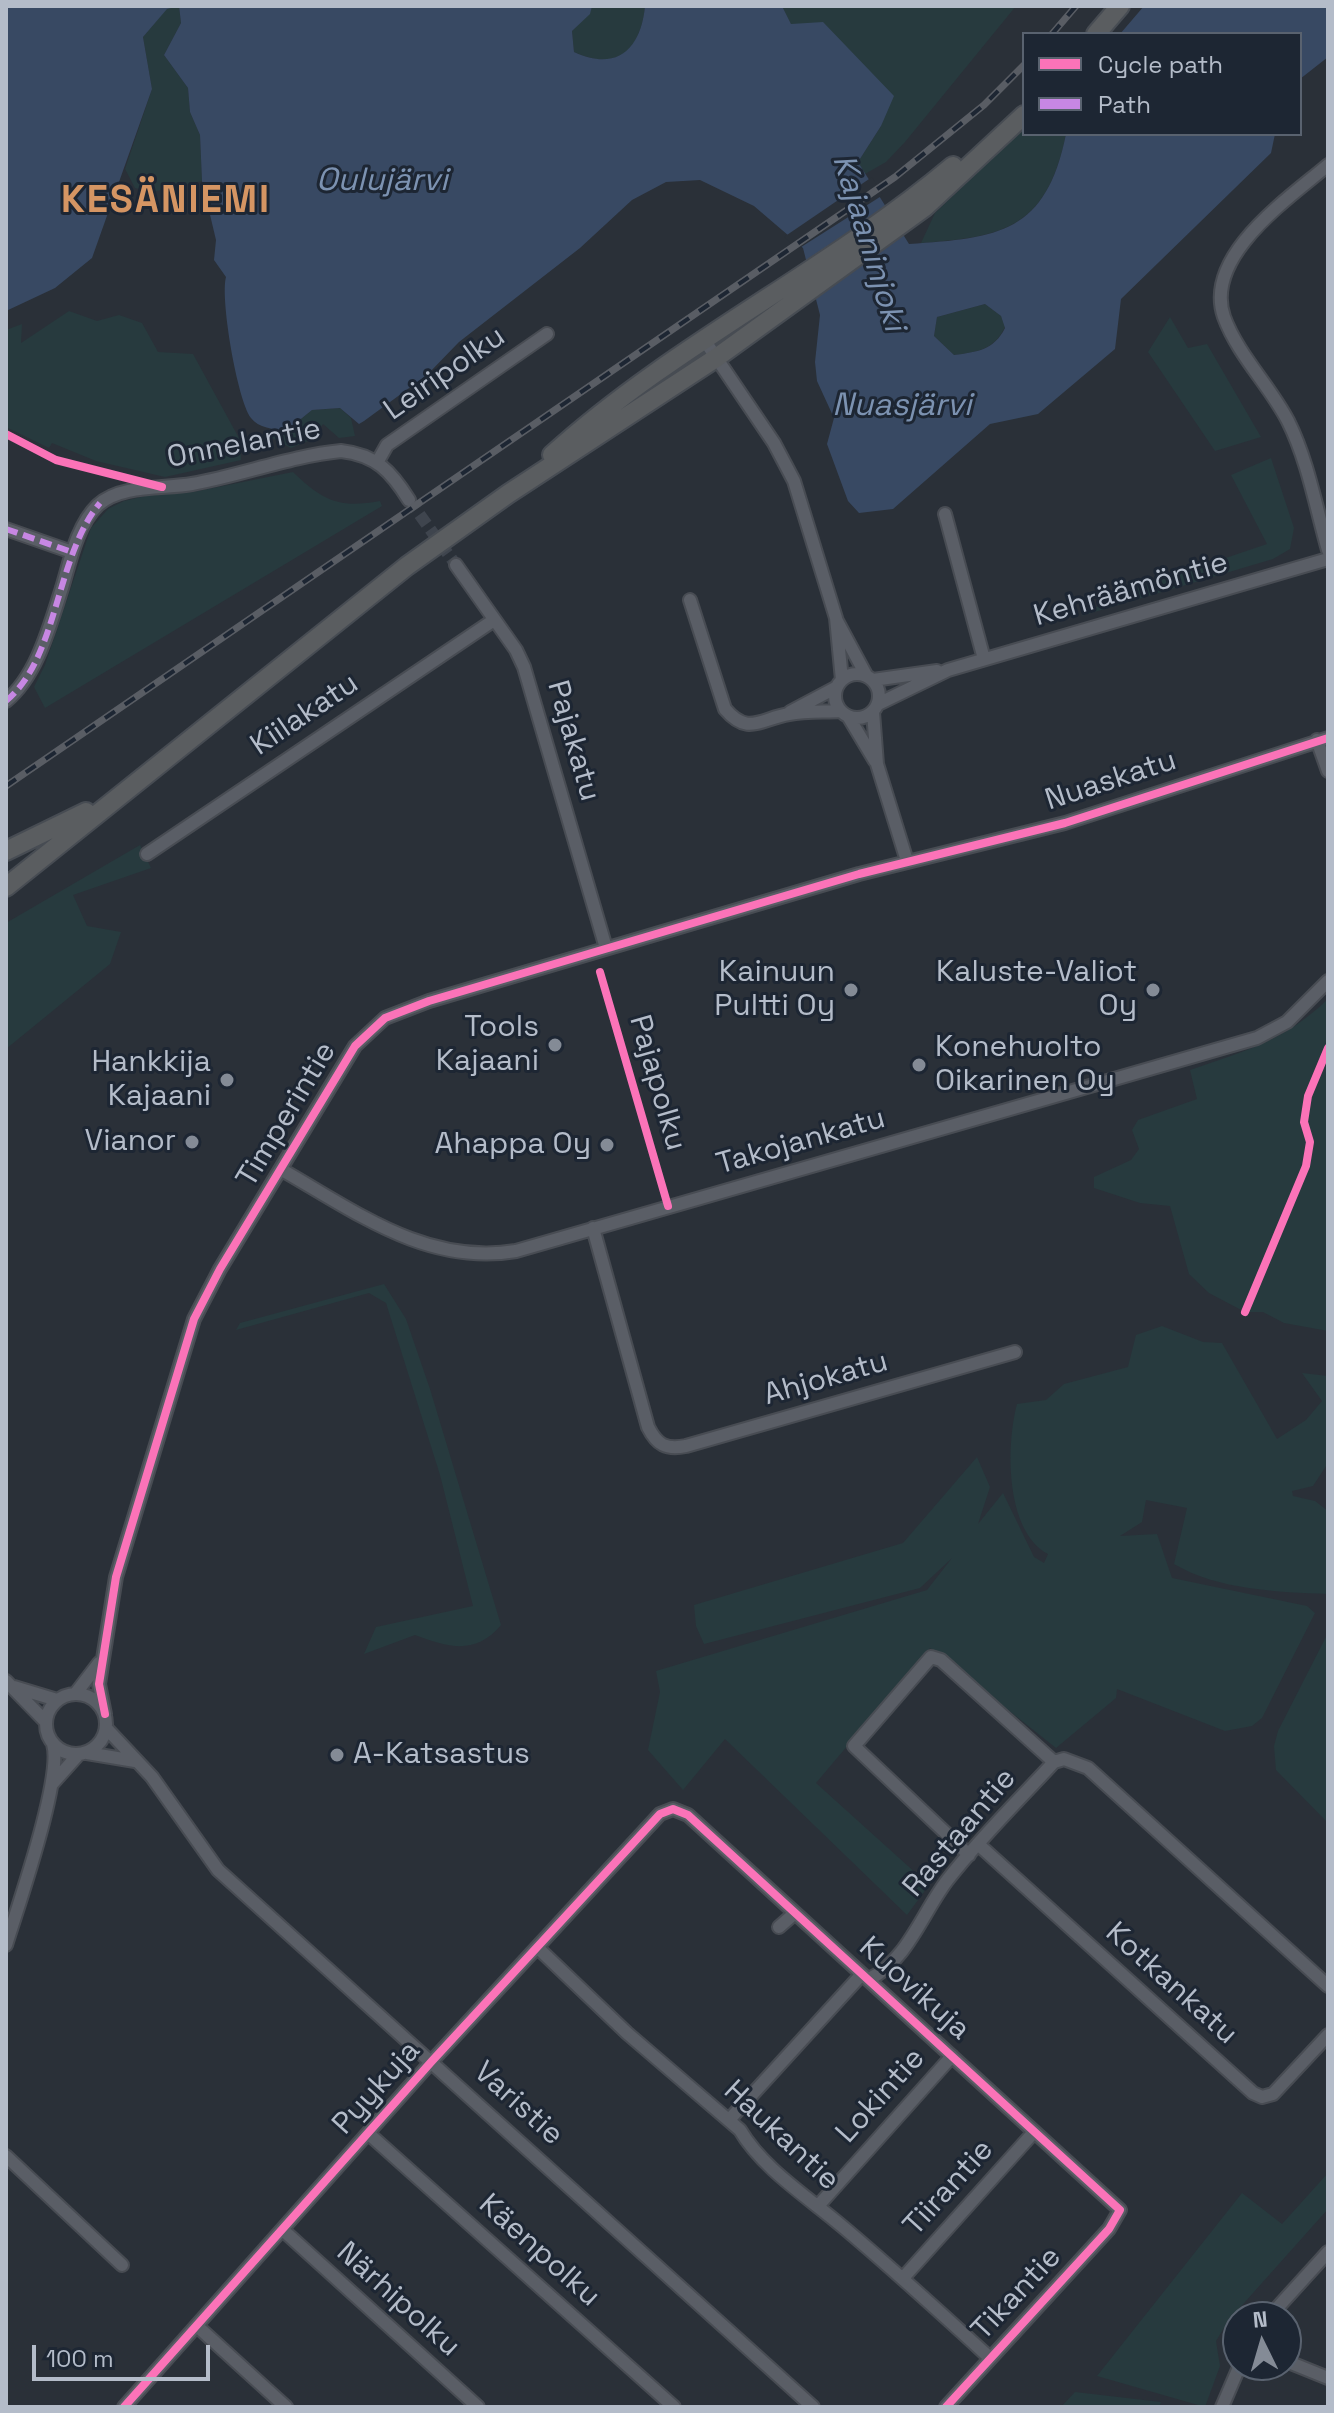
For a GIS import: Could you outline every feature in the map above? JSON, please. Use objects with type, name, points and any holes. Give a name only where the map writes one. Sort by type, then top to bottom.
[{"type":"highway","points":[[1098,32],[1120,6]]},
{"type":"highway","points":[[921,201],[1022,108]]},
{"type":"highway","points":[[508,494],[564,444],[705,341],[784,297],[921,201],[1022,117]]},
{"type":"highway","points":[[6,887],[407,566],[508,494],[716,358],[784,297]]},
{"type":"highway","points":[[6,851],[117,797]]},
{"type":"street","points":[[1328,165],[1274,211],[1237,251],[1221,284],[1221,303],[1235,338],[1294,435],[1328,550]]},
{"type":"street","name":"Leiripolku","points":[[378,461],[387,445],[547,334]]},
{"type":"street","points":[[705,341],[774,443],[794,481],[836,618],[879,692],[875,708],[877,764],[907,861]]},
{"type":"street","name":"Onnelantie","points":[[6,701],[28,675],[56,606],[72,552],[87,519],[100,503],[113,497],[190,484],[319,453],[362,453],[378,461]]},
{"type":"street","points":[[378,461],[391,472],[409,500]]},
{"type":"street","points":[[945,514],[984,659]]},
{"type":"street","points":[[6,529],[72,552]]},
{"type":"street","name":"Kehräämöntie","points":[[875,708],[948,670],[1328,559]]},
{"type":"street","name":"Pajakatu","points":[[456,565],[524,667],[606,948]]},
{"type":"street","points":[[690,600],[725,709],[735,722],[750,725],[787,714],[853,674],[870,678]]},
{"type":"street","points":[[836,618],[839,683],[835,700],[877,764]]},
{"type":"street","name":"Kiilakatu","points":[[147,854],[494,620]]},
{"type":"street","name":"Kehräämöntie","points":[[870,678],[948,670]]},
{"type":"street","points":[[787,714],[845,714],[861,718],[875,708]]},
{"type":"street","points":[[1323,739],[1328,771]]},
{"type":"street","name":"Nuaskatu","points":[[907,861],[1065,823],[1323,739]]},
{"type":"street","name":"Timperintie","points":[[105,1714],[99,1684],[116,1577],[194,1319],[220,1269],[355,1046],[385,1018],[410,1007],[907,861]]},
{"type":"street","name":"Takojankatu","points":[[282,1170],[378,1224],[448,1253],[495,1254],[1257,1038],[1287,1022],[1328,981]]},
{"type":"street","name":"Ahjokatu","points":[[593,1228],[653,1438],[668,1448],[686,1446],[1015,1352]]},
{"type":"street","name":"Timperintie","points":[[76,1693],[102,1656]]},
{"type":"street","points":[[969,1855],[854,1746],[931,1657],[941,1660],[1059,1760],[1088,1768],[1328,1986]]},
{"type":"street","points":[[9,1684],[57,1700],[76,1693],[94,1699],[105,1714],[107,1729],[102,1741],[83,1754],[52,1784]]},
{"type":"street","points":[[6,1945],[52,1784],[56,1753],[45,1721],[9,1684]]},
{"type":"street","points":[[45,1721],[57,1700]]},
{"type":"street","name":"Varistie","points":[[107,1729],[170,1800],[191,1835],[218,1870],[813,2407]]},
{"type":"street","points":[[53,1744],[60,1750],[135,1761]]},
{"type":"street","name":"Rastaantie","points":[[729,2120],[866,1977],[881,1974],[949,1878],[1059,1760]]},
{"type":"street","name":"Pyykuja","points":[[124,2407],[284,2231],[432,2061],[539,1949],[660,1814],[673,1809]]},
{"type":"street","name":"Kuovikuja","points":[[673,1809],[688,1815],[1120,2210]]},
{"type":"street","name":"Kotkankatu","points":[[979,1845],[1253,2093],[1262,2097],[1273,2094],[1328,2035]]},
{"type":"street","points":[[779,1927],[795,1913]]},
{"type":"street","name":"Haukantie","points":[[539,1949],[627,2033],[729,2120],[749,2145],[990,2358]]},
{"type":"street","name":"Lokintie","points":[[818,2206],[952,2056]]},
{"type":"street","name":"Tiirantie","points":[[903,2278],[1034,2132]]},
{"type":"street","name":"Käenpolku","points":[[369,2134],[674,2407]]},
{"type":"street","points":[[6,2156],[122,2265]]},
{"type":"street","name":"Tikantie","points":[[946,2407],[1109,2229],[1120,2210]]},
{"type":"street","name":"Närhipolku","points":[[284,2231],[478,2407]]},
{"type":"street","points":[[1284,2301],[1328,2252]]},
{"type":"street","points":[[197,2326],[286,2407]]},
{"type":"street","points":[[1302,2367],[1328,2378]]},
{"type":"street","points":[[1222,2407],[1233,2381]]},
{"type":"green space","points":[[179,6],[181,23],[164,55],[188,88],[190,112],[200,135],[202,181],[152,192],[135,188],[125,169],[152,89],[143,37],[167,8]]},
{"type":"green space","points":[[592,6],[645,6],[638,35],[624,53],[603,59],[574,52],[572,31],[589,14]]},
{"type":"green space","points":[[782,6],[1016,6],[905,142],[886,162],[865,174],[858,162],[881,126],[791,24]]},
{"type":"green space","points":[[1022,130],[1022,136],[1065,136],[1058,165],[1047,189],[1019,221],[977,236],[921,243],[935,213]]},
{"type":"green space","points":[[985,304],[1001,316],[1005,327],[990,345],[954,355],[934,336],[937,317]]},
{"type":"green space","points":[[69,311],[97,321],[119,315],[142,323],[158,352],[193,354],[240,440],[241,460],[165,477],[96,461],[52,443],[49,448],[6,427],[6,330],[22,324],[21,343]]},
{"type":"green space","points":[[1170,317],[1188,348],[1207,344],[1261,437],[1215,451],[1148,352]]},
{"type":"green space","points":[[340,408],[351,418],[355,436],[339,438],[323,424],[313,439],[291,448],[272,438],[273,428],[286,431],[312,410]]},
{"type":"green space","points":[[1271,458],[1294,528],[1290,549],[1273,559],[1081,616],[1119,594],[1267,544],[1231,475]]},
{"type":"green space","points":[[293,472],[322,496],[332,500],[353,504],[380,501],[382,506],[45,708],[34,687],[45,665],[91,528],[108,509],[124,501],[158,493],[193,492]]},
{"type":"green space","points":[[140,845],[151,868],[73,895],[87,926],[121,932],[110,964],[6,1049],[6,923]]},
{"type":"green space","points":[[1328,999],[1328,1331],[1284,1323],[1263,1312],[1245,1312],[1209,1293],[1189,1274],[1170,1206],[1140,1203],[1094,1188],[1094,1177],[1131,1160],[1139,1149],[1132,1130],[1138,1120],[1197,1099],[1190,1070],[1280,1035]]},
{"type":"green space","points":[[384,1284],[406,1319],[501,1625],[491,1635],[471,1645],[450,1645],[415,1635],[364,1654],[376,1627],[473,1606],[440,1475],[386,1303],[369,1293],[236,1330],[240,1323]]},
{"type":"green space","points":[[1162,1326],[1203,1342],[1222,1343],[1277,1439],[1306,1420],[1322,1401],[1302,1373],[1328,1376],[1328,1463],[1313,1486],[1292,1491],[1293,1496],[1315,1501],[1328,1511],[1328,1594],[1229,1584],[1191,1573],[1174,1564],[1187,1508],[1146,1500],[1142,1522],[1120,1536],[1157,1534],[1172,1578],[1307,1606],[1315,1613],[1262,1718],[1252,1726],[1225,1731],[1117,1689],[1116,1698],[1056,1748],[930,1648],[816,1783],[929,1885],[907,1915],[725,1739],[683,1790],[648,1750],[660,1692],[656,1671],[927,1590],[952,1558],[920,1588],[704,1644],[696,1626],[694,1605],[903,1543],[977,1457],[990,1487],[978,1524],[1003,1493],[1034,1557],[1044,1563],[1048,1554],[1034,1543],[1023,1527],[1012,1486],[1011,1442],[1017,1404],[1046,1400],[1064,1384],[1128,1367],[1136,1335]]},
{"type":"green space","points":[[1328,1633],[1328,1823],[1276,1770],[1274,1746],[1278,1731]]},
{"type":"green space","points":[[1328,2173],[1328,2209],[1246,2301],[1222,2301],[1222,2331],[1216,2341],[1220,2366],[1205,2407],[1097,2376],[1242,2193],[1282,2224]]},
{"type":"green space","points":[[1075,2392],[1161,2402],[1159,2407],[1061,2407]]},
{"type":"water","points":[[6,6],[179,6],[167,9],[143,37],[152,89],[92,258],[55,288],[6,311]]},
{"type":"water","name":"Oulujärvi","points":[[179,6],[592,6],[590,14],[572,31],[574,52],[603,59],[614,58],[632,45],[643,21],[645,6],[782,6],[791,24],[823,22],[894,96],[881,126],[858,162],[909,244],[969,238],[1014,224],[1031,211],[1046,192],[1065,136],[1275,136],[1271,153],[1121,299],[1115,349],[1038,414],[990,424],[893,509],[859,513],[848,501],[827,444],[834,418],[817,381],[815,362],[820,315],[803,248],[754,206],[700,180],[666,182],[632,200],[580,248],[459,342],[427,375],[359,424],[340,408],[312,410],[286,431],[258,424],[251,418],[240,391],[231,348],[225,305],[226,277],[214,260],[216,240],[202,181],[200,135],[190,112],[188,88],[164,55],[181,23]],"holes":[[[985,304],[1001,316],[1005,328],[990,345],[954,355],[934,336],[937,317]]]},
{"type":"water","points":[[1144,6],[1328,6],[1328,57],[1302,77],[1302,32],[1122,32]]},
{"type":"pier","points":[[872,177],[883,195],[798,249],[784,237]]},
{"type":"tunnel","points":[[409,500],[456,565]]},
{"type":"railway","points":[[1054,32],[1076,6]]},
{"type":"railway","points":[[6,786],[895,177],[984,105],[1022,67]]},
{"type":"marked path","points":[[6,701],[37,659],[74,551],[85,525],[100,503]]},
{"type":"marked path","points":[[6,529],[72,552]]},
{"type":"cycle path","points":[[6,434],[56,460],[162,487]]},
{"type":"cycle path","points":[[105,1714],[99,1684],[116,1577],[194,1319],[220,1269],[355,1046],[385,1018],[429,1001],[859,874],[1065,823],[1328,738]]},
{"type":"cycle path","name":"Pajapolku","points":[[600,972],[668,1206]]},
{"type":"cycle path","points":[[1245,1312],[1306,1166],[1310,1142],[1304,1122],[1308,1096],[1328,1048]]},
{"type":"cycle path","points":[[124,2407],[432,2061],[660,1814],[673,1809],[688,1815],[1120,2210],[1109,2229],[946,2407]]},
{"type":"place","name":"Kainuun Pultti Oy","points":[[851,990]]},
{"type":"place","name":"Kaluste-Valiot Oy","points":[[1153,990]]},
{"type":"place","name":"Tools Kajaani","points":[[555,1045]]},
{"type":"place","name":"Konehuolto Oikarinen Oy","points":[[919,1065]]},
{"type":"place","name":"Hankkija Kajaani","points":[[227,1080]]},
{"type":"place","name":"Vianor","points":[[192,1142]]},
{"type":"place","name":"Ahappa Oy","points":[[607,1145]]},
{"type":"place","name":"A-Katsastus","points":[[337,1755]]},
{"type":"district","name":"KESÄNIEMI","points":[[166,202]]},
{"type":"water label","name":"Kajaaninjoki","points":[[868,243]]},
{"type":"water label","name":"Nuasjärvi","points":[[902,406]]}]
